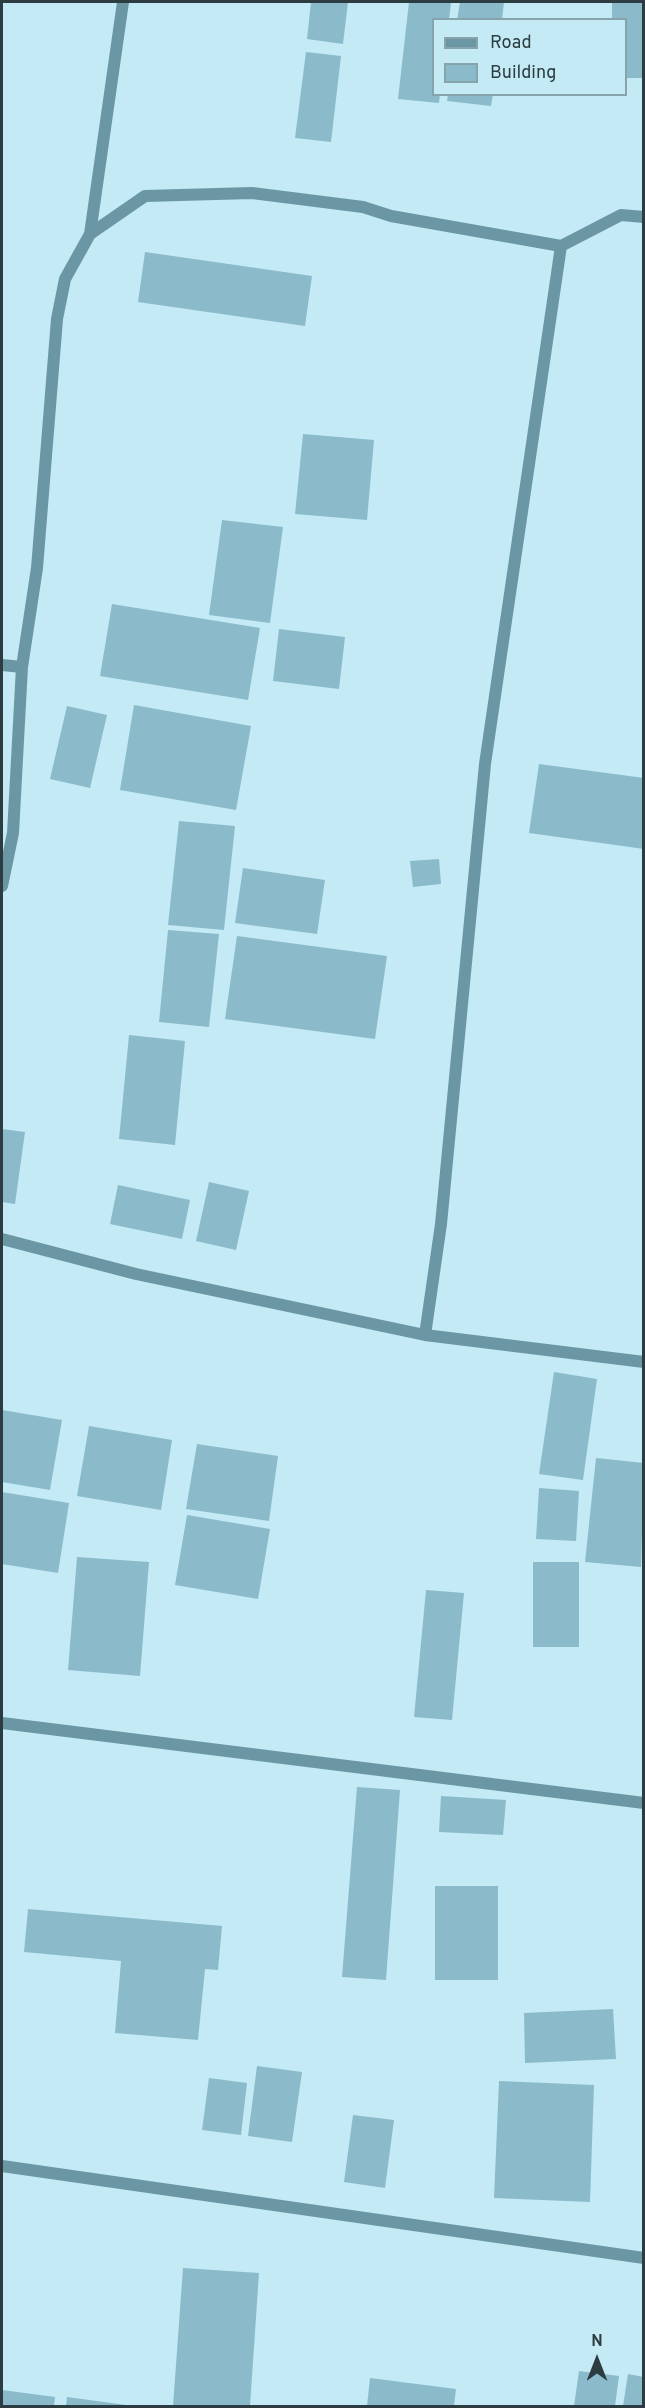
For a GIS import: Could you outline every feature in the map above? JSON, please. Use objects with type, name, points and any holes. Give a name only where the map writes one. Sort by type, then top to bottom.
[{"type":"street","points":[[2,886],[13,832],[22,667],[37,568],[57,320],[65,279],[90,234],[123,2]]},
{"type":"street","points":[[90,234],[145,196],[252,193],[363,207],[391,216],[561,246],[621,215],[644,217]]},
{"type":"street","points":[[425,1335],[441,1224],[485,764],[561,246]]},
{"type":"street","points":[[2,665],[22,667]]},
{"type":"street","points":[[2,1239],[136,1274],[425,1335],[644,1362]]},
{"type":"street","points":[[2,1723],[644,1803]]},
{"type":"street","points":[[2,2166],[644,2258]]},
{"type":"building","points":[[311,2],[348,2],[343,44],[307,39]]},
{"type":"building","points":[[409,2],[451,2],[449,18],[432,18],[432,96],[440,96],[439,103],[398,99]]},
{"type":"building","points":[[460,2],[504,2],[502,18],[457,18]]},
{"type":"building","points":[[612,2],[644,2],[644,78],[627,78],[627,18],[612,18]]},
{"type":"building","points":[[306,52],[341,56],[331,142],[295,138]]},
{"type":"building","points":[[448,96],[493,96],[491,106],[447,101]]},
{"type":"building","points":[[145,252],[312,276],[305,326],[138,302]]},
{"type":"building","points":[[303,434],[374,440],[367,520],[295,514]]},
{"type":"building","points":[[222,520],[283,527],[270,623],[209,615]]},
{"type":"building","points":[[112,604],[260,628],[248,700],[100,676]]},
{"type":"building","points":[[279,629],[345,637],[339,689],[273,681]]},
{"type":"building","points":[[134,705],[251,726],[236,810],[120,790]]},
{"type":"building","points":[[67,706],[107,715],[90,788],[50,779]]},
{"type":"building","points":[[539,764],[644,778],[644,849],[529,833]]},
{"type":"building","points":[[179,821],[235,826],[224,930],[168,925]]},
{"type":"building","points":[[439,859],[441,884],[413,887],[410,861]]},
{"type":"building","points":[[243,868],[325,880],[317,934],[235,923]]},
{"type":"building","points":[[168,930],[219,934],[209,1027],[159,1022]]},
{"type":"building","points":[[237,936],[387,956],[375,1039],[225,1019]]},
{"type":"building","points":[[129,1035],[185,1041],[175,1145],[119,1139]]},
{"type":"building","points":[[2,1129],[25,1132],[15,1204],[2,1202]]},
{"type":"building","points":[[209,1182],[249,1191],[236,1250],[196,1241]]},
{"type":"building","points":[[118,1185],[190,1200],[182,1239],[110,1224]]},
{"type":"building","points":[[554,1372],[597,1379],[583,1480],[539,1474]]},
{"type":"building","points":[[2,1410],[62,1420],[50,1490],[2,1482]]},
{"type":"building","points":[[89,1426],[172,1440],[161,1510],[77,1496]]},
{"type":"building","points":[[197,1444],[278,1456],[269,1521],[186,1509]]},
{"type":"building","points":[[596,1458],[644,1463],[641,1567],[585,1562]]},
{"type":"building","points":[[539,1488],[579,1491],[576,1541],[536,1539]]},
{"type":"building","points":[[2,1492],[69,1503],[58,1573],[2,1564]]},
{"type":"building","points":[[187,1515],[270,1529],[258,1599],[175,1585]]},
{"type":"building","points":[[77,1557],[149,1562],[140,1676],[68,1670]]},
{"type":"building","points":[[533,1562],[579,1562],[579,1647],[533,1647]]},
{"type":"building","points":[[426,1590],[464,1593],[452,1720],[414,1717]]},
{"type":"building","points":[[357,1787],[400,1790],[386,1980],[342,1977]]},
{"type":"building","points":[[441,1796],[506,1800],[503,1835],[439,1832]]},
{"type":"building","points":[[435,1886],[498,1886],[498,1980],[435,1980]]},
{"type":"building","points":[[28,1909],[222,1926],[218,1970],[205,1969],[198,2040],[115,2033],[121,1961],[24,1952]]},
{"type":"building","points":[[613,2009],[616,2059],[525,2063],[524,2013]]},
{"type":"building","points":[[257,2066],[302,2072],[292,2142],[248,2136]]},
{"type":"building","points":[[209,2078],[247,2083],[241,2135],[202,2130]]},
{"type":"building","points":[[499,2081],[594,2085],[590,2202],[494,2198]]},
{"type":"building","points":[[353,2115],[394,2120],[385,2188],[344,2182]]},
{"type":"building","points":[[183,2268],[259,2273],[250,2406],[173,2406]]},
{"type":"building","points":[[579,2371],[619,2376],[615,2406],[574,2406]]},
{"type":"building","points":[[628,2374],[644,2377],[644,2406],[623,2406]]},
{"type":"building","points":[[370,2378],[456,2389],[454,2406],[367,2406]]},
{"type":"building","points":[[2,2390],[55,2397],[54,2406],[2,2406]]},
{"type":"building","points":[[67,2397],[126,2405],[126,2406],[66,2406]]}]
